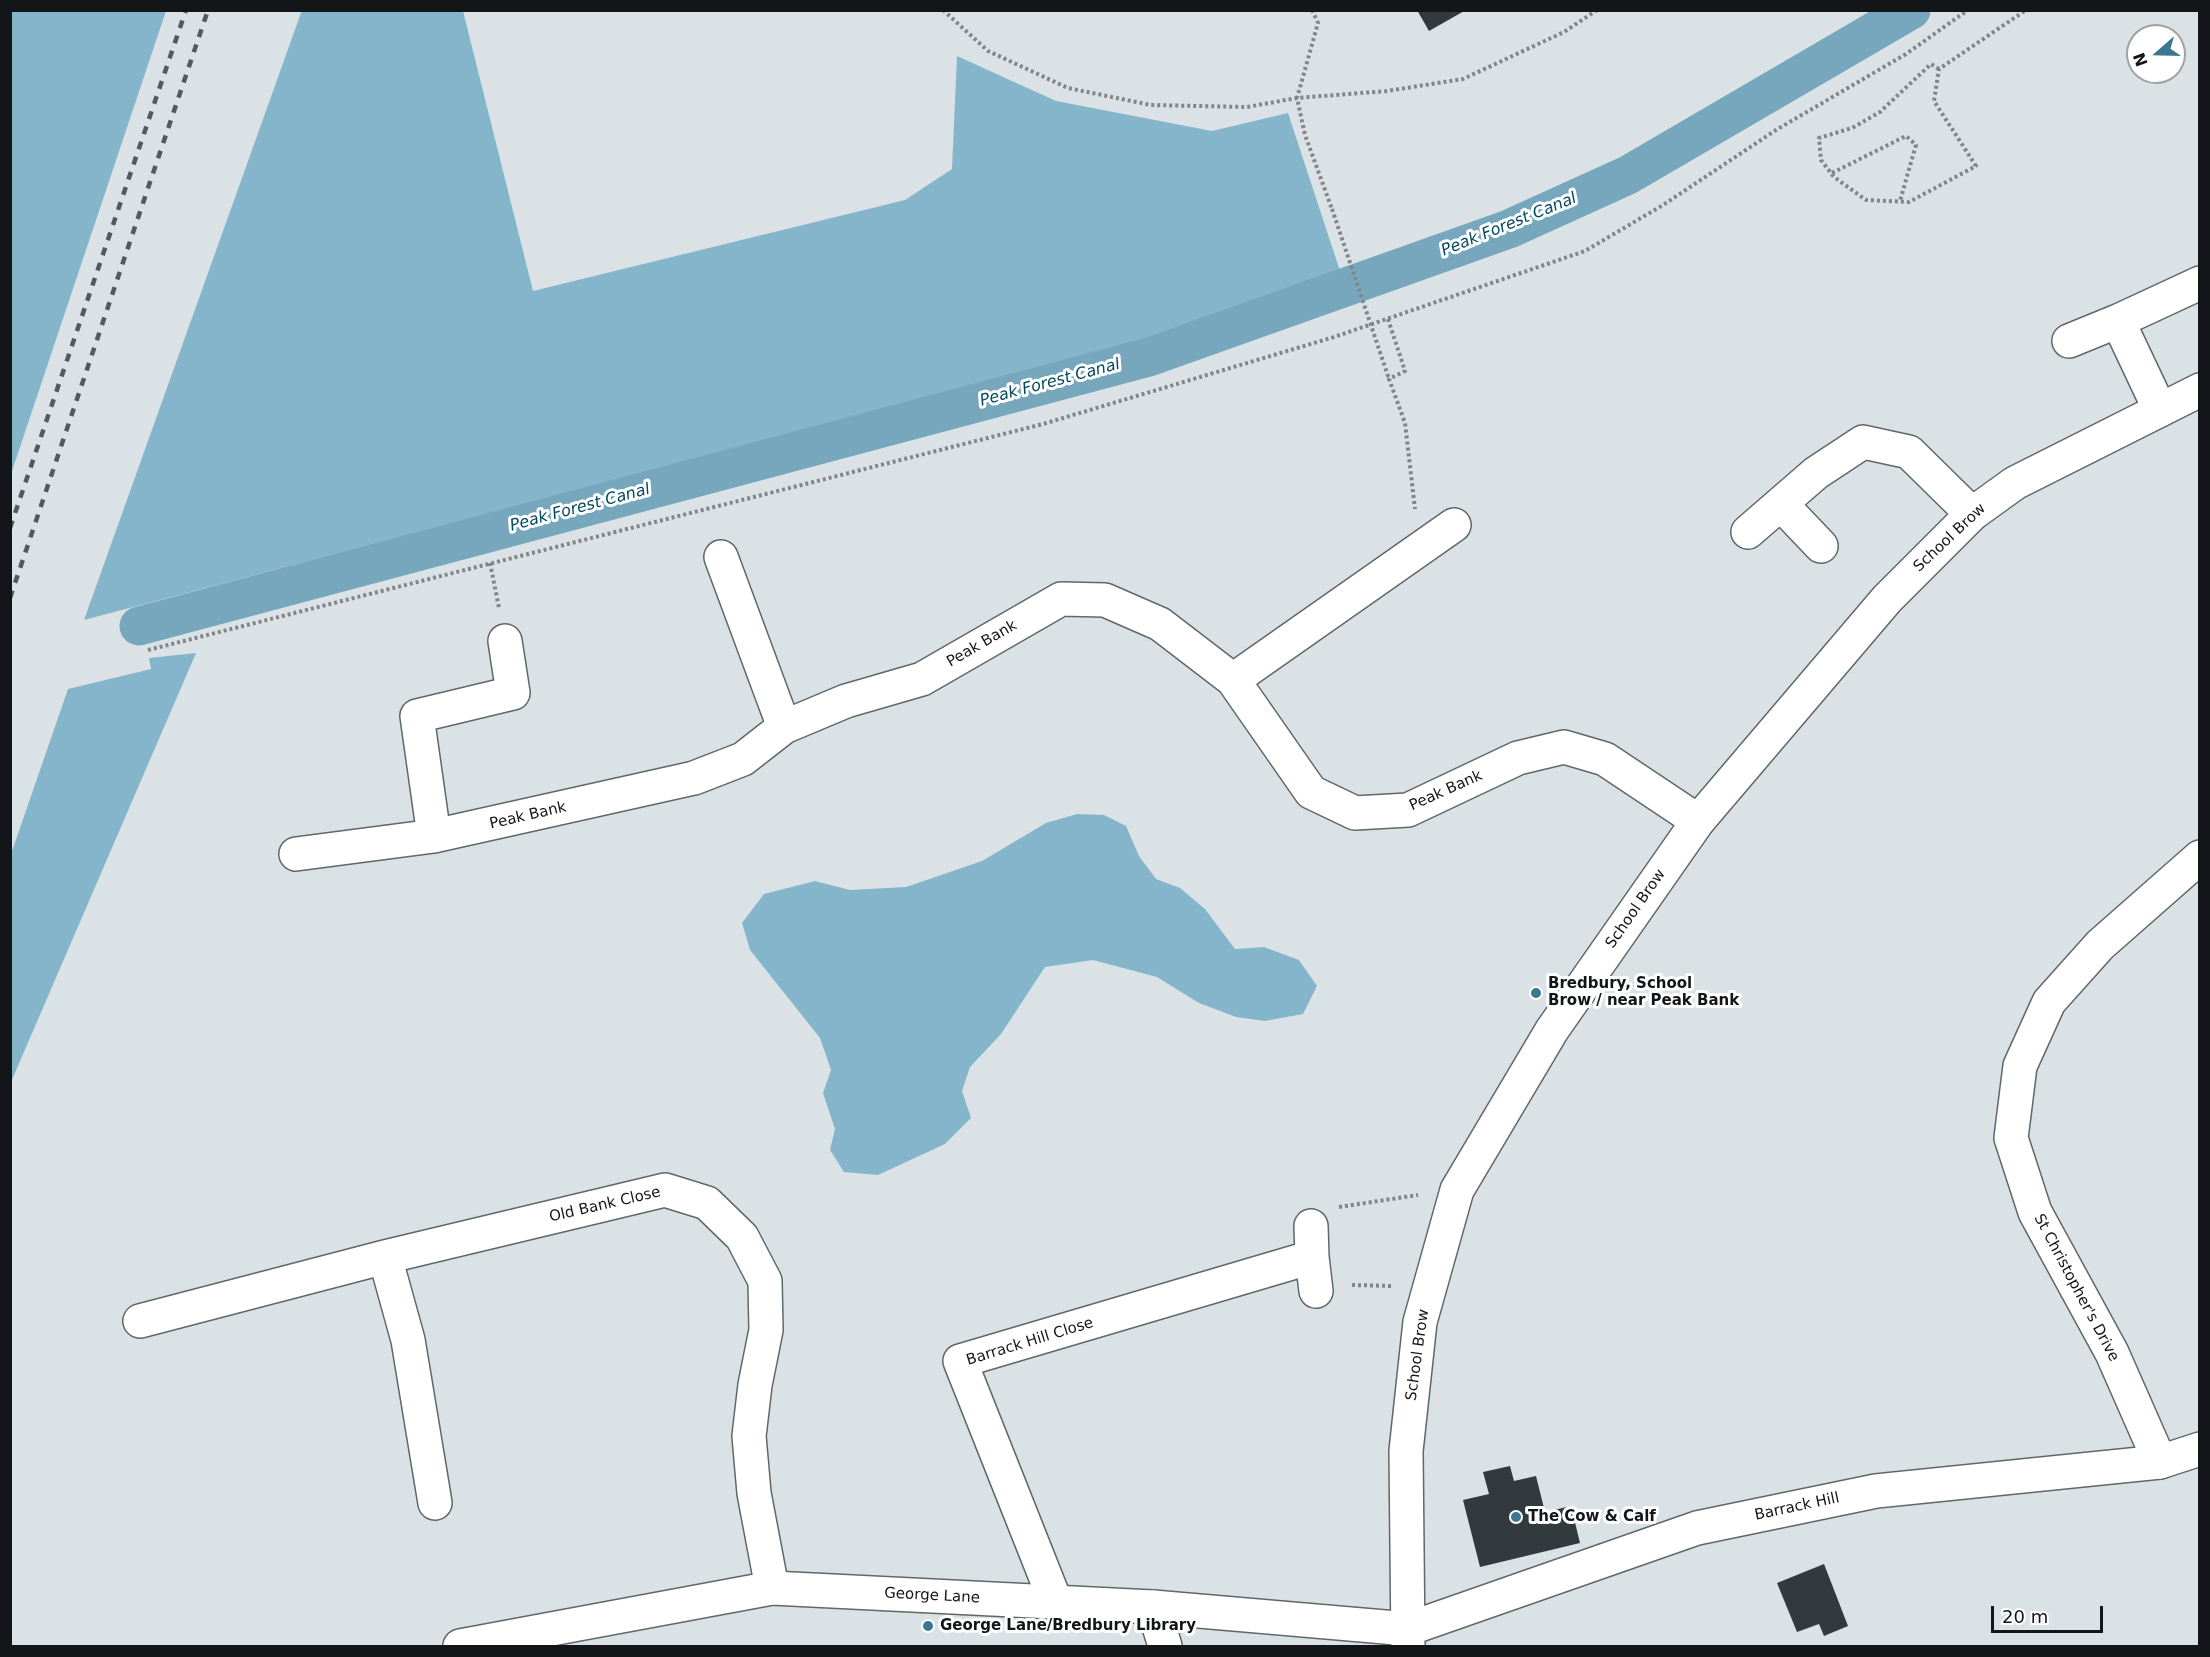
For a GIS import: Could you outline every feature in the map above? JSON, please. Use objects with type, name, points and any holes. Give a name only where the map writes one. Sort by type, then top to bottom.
[{"type":"street","points":[[2069,341],[2199,283]]},
{"type":"street","points":[[2118,321],[2160,410]]},
{"type":"street","name":"School Brow","points":[[1408,1638],[1406,1451],[1420,1322],[1457,1191],[1552,1030],[1698,821],[1887,599],[1972,514],[2016,483],[2199,390]]},
{"type":"street","points":[[1748,532],[1816,473],[1863,442],[1910,452],[1972,514]]},
{"type":"street","points":[[1781,504],[1821,546]]},
{"type":"street","points":[[1233,680],[1454,525]]},
{"type":"street","points":[[720,557],[784,727]]},
{"type":"street","name":"Peak Bank","points":[[296,854],[434,836],[694,778],[743,759],[784,727],[846,701],[922,679],[1061,599],[1105,600],[1160,624],[1233,680],[1311,792],[1355,813],[1408,810],[1518,758],[1564,747],[1605,759],[1698,821]]},
{"type":"street","points":[[434,836],[417,716],[513,693],[506,641]]},
{"type":"street","name":"St Christopher's Drive","points":[[2160,1462],[2112,1353],[2035,1212],[2011,1138],[2020,1066],[2049,1002],[2100,945],[2199,856]]},
{"type":"street","name":"Old Bank Close","points":[[140,1321],[385,1257],[665,1190],[707,1203],[742,1237],[765,1281],[766,1330],[755,1385],[749,1436],[754,1493],[772,1587]]},
{"type":"street","points":[[1312,1241],[1316,1291]]},
{"type":"street","name":"Barrack Hill Close","points":[[1056,1603],[960,1362],[1312,1241]]},
{"type":"street","points":[[385,1257],[408,1340],[435,1503]]},
{"type":"street","name":"Barrack Hill","points":[[1408,1638],[1697,1528],[1876,1491],[2160,1462],[2199,1449]]},
{"type":"street","name":"George Lane","points":[[460,1647],[772,1587],[1154,1607],[1408,1638]]},
{"type":"street","points":[[1154,1607],[1165,1647]]},
{"type":"path","points":[[943,10],[988,51],[1068,88],[1151,105],[1247,107],[1297,98],[1387,91],[1463,79],[1564,32],[1597,10]]},
{"type":"path","points":[[1312,10],[1318,23],[1297,98],[1305,135],[1405,423],[1420,549]]},
{"type":"path","points":[[148,650],[1043,424],[1388,319],[1585,251],[1663,205],[1776,130],[1906,54],[1968,10]]},
{"type":"path","points":[[1939,69],[1931,64],[1880,112],[1852,128],[1819,138],[1821,160],[1832,174],[1866,200],[1909,202],[1976,166],[1935,100],[1939,69],[2026,10]]},
{"type":"path","points":[[1832,174],[1906,136],[1916,145],[1900,201]]},
{"type":"path","points":[[1388,319],[1405,371],[1389,379]]},
{"type":"path","points":[[490,563],[506,641]]},
{"type":"path","points":[[1429,1288],[1330,1284],[1312,1241],[1313,1212],[1384,1199],[1457,1191]]},
{"type":"shaded area","points":[[302,10],[463,11],[533,291],[905,200],[952,169],[957,56],[1056,101],[1212,131],[1288,113],[1341,274],[1138,342],[84,620]]},
{"type":"shaded area","points":[[10,11],[166,11],[11,474]]},
{"type":"shaded area","points":[[196,653],[11,1082],[11,854],[68,689],[151,669],[149,658]]},
{"type":"shaded area","points":[[1077,814],[1104,815],[1126,826],[1139,856],[1156,879],[1180,888],[1205,909],[1235,949],[1264,947],[1299,960],[1317,986],[1303,1014],[1265,1021],[1236,1017],[1199,1003],[1157,977],[1093,960],[1045,967],[1001,1034],[970,1067],[962,1091],[971,1118],[945,1144],[878,1175],[844,1172],[830,1150],[835,1129],[823,1093],[831,1070],[820,1038],[750,950],[742,923],[764,894],[815,881],[850,890],[906,887],[982,861],[1046,823]]},
{"type":"building","points":[[1417,10],[1466,10],[1429,31]]},
{"type":"building","points":[[1510,1466],[1514,1481],[1536,1476],[1545,1512],[1571,1506],[1580,1543],[1480,1567],[1463,1500],[1489,1494],[1483,1472]]},
{"type":"building","points":[[1824,1564],[1848,1626],[1824,1636],[1819,1624],[1797,1632],[1777,1583]]},
{"type":"waterway","name":"Peak Forest Canal","points":[[139,626],[1149,357],[1509,229],[1628,175],[1911,10]]},
{"type":"railway","points":[[10,528],[186,10]]},
{"type":"railway","points":[[10,598],[208,10]]},
{"type":"place","name":"Bredbury, School Brow / near Peak Bank","points":[[1536,993]]},
{"type":"place","name":"The Cow & Calf","points":[[1516,1517]]},
{"type":"place","name":"George Lane/Bredbury Library","points":[[928,1626]]}]
